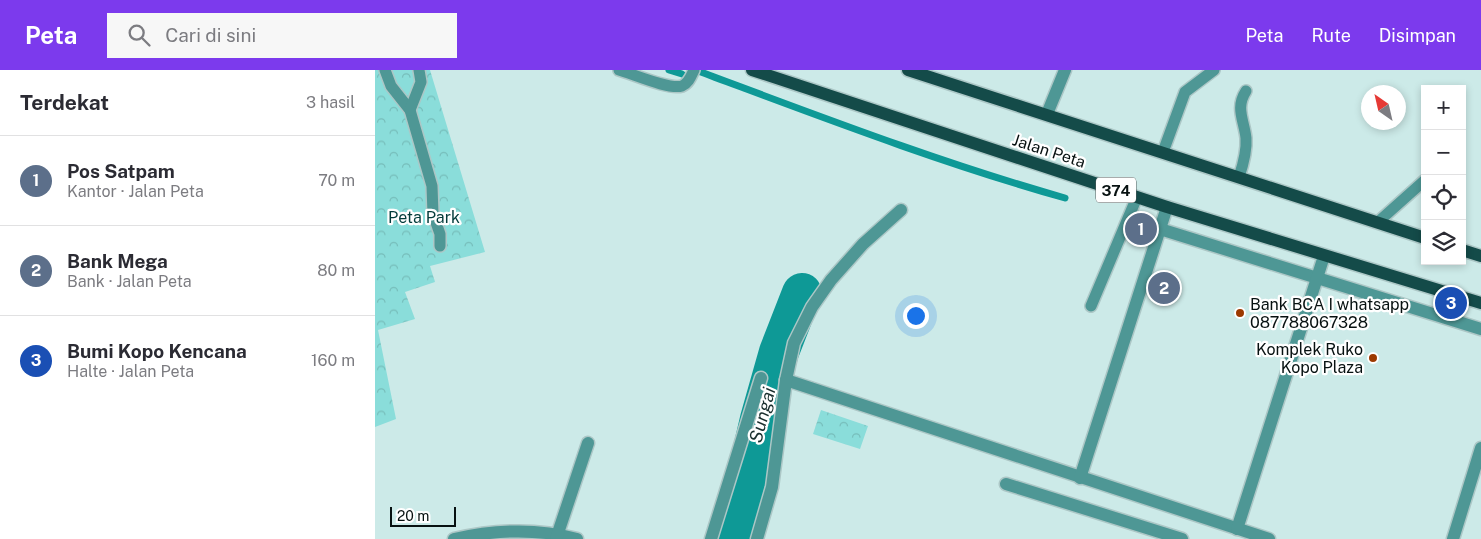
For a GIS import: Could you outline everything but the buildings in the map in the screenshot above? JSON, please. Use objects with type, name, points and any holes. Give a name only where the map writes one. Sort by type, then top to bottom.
[{"type":"main road","name":"Jalan Peta","points":[[752,70],[1167,207],[1481,303]]},
{"type":"main road","points":[[908,70],[1421,237]]},
{"type":"main road","points":[[1466,251],[1481,256]]},
{"type":"street","points":[[1047,114],[1065,70]]},
{"type":"street","points":[[1080,478],[1167,207]]},
{"type":"street","points":[[757,539],[772,487],[786,380],[794,342],[812,307],[831,280],[863,244],[901,210]]},
{"type":"street","points":[[1161,229],[1315,279],[1481,328]]},
{"type":"street","points":[[1237,529],[1315,279],[1324,256]]},
{"type":"street","points":[[711,539],[761,378]]},
{"type":"street","points":[[786,380],[1269,539]]},
{"type":"street","points":[[557,536],[588,443]]},
{"type":"street","points":[[1453,539],[1481,448]]},
{"type":"street","points":[[1006,484],[1182,539]]},
{"type":"street","points":[[454,539],[476,534],[523,531],[577,539]]},
{"type":"lane","points":[[385,70],[391,86],[410,110],[432,186],[433,214],[440,234],[440,246]]},
{"type":"lane","points":[[410,110],[421,82],[419,70]]},
{"type":"lane","points":[[619,70],[674,87],[684,85],[694,70]]},
{"type":"lane","points":[[1163,152],[1185,92],[1213,70]]},
{"type":"lane","points":[[1239,177],[1245,156],[1246,137],[1240,109],[1241,99],[1246,91]]},
{"type":"lane","points":[[1378,222],[1421,184]]},
{"type":"lane","points":[[1091,306],[1137,197]]},
{"type":"green space","name":"Peta Park","points":[[375,70],[430,70],[485,252],[430,266],[435,282],[405,292],[415,319],[378,330],[396,419],[375,427]]},
{"type":"green space","points":[[821,410],[868,426],[860,449],[813,434]]},
{"type":"waterway","points":[[669,70],[682,74]]},
{"type":"waterway","points":[[698,71],[972,170],[1065,198]]},
{"type":"waterway","name":"Sungai","points":[[732,539],[760,419],[779,352],[802,293]]},
{"type":"place","name":"Pos Satpam","points":[[1141,229]]},
{"type":"place","name":"Bank Mega","points":[[1164,288]]},
{"type":"place","name":"Bumi Kopo Kencana","points":[[1451,303]]},
{"type":"place","name":"Bank BCA I whatsapp 087788067328","points":[[1240,313]]},
{"type":"place","name":"Komplek Ruko Kopo Plaza","points":[[1373,358]]}]
